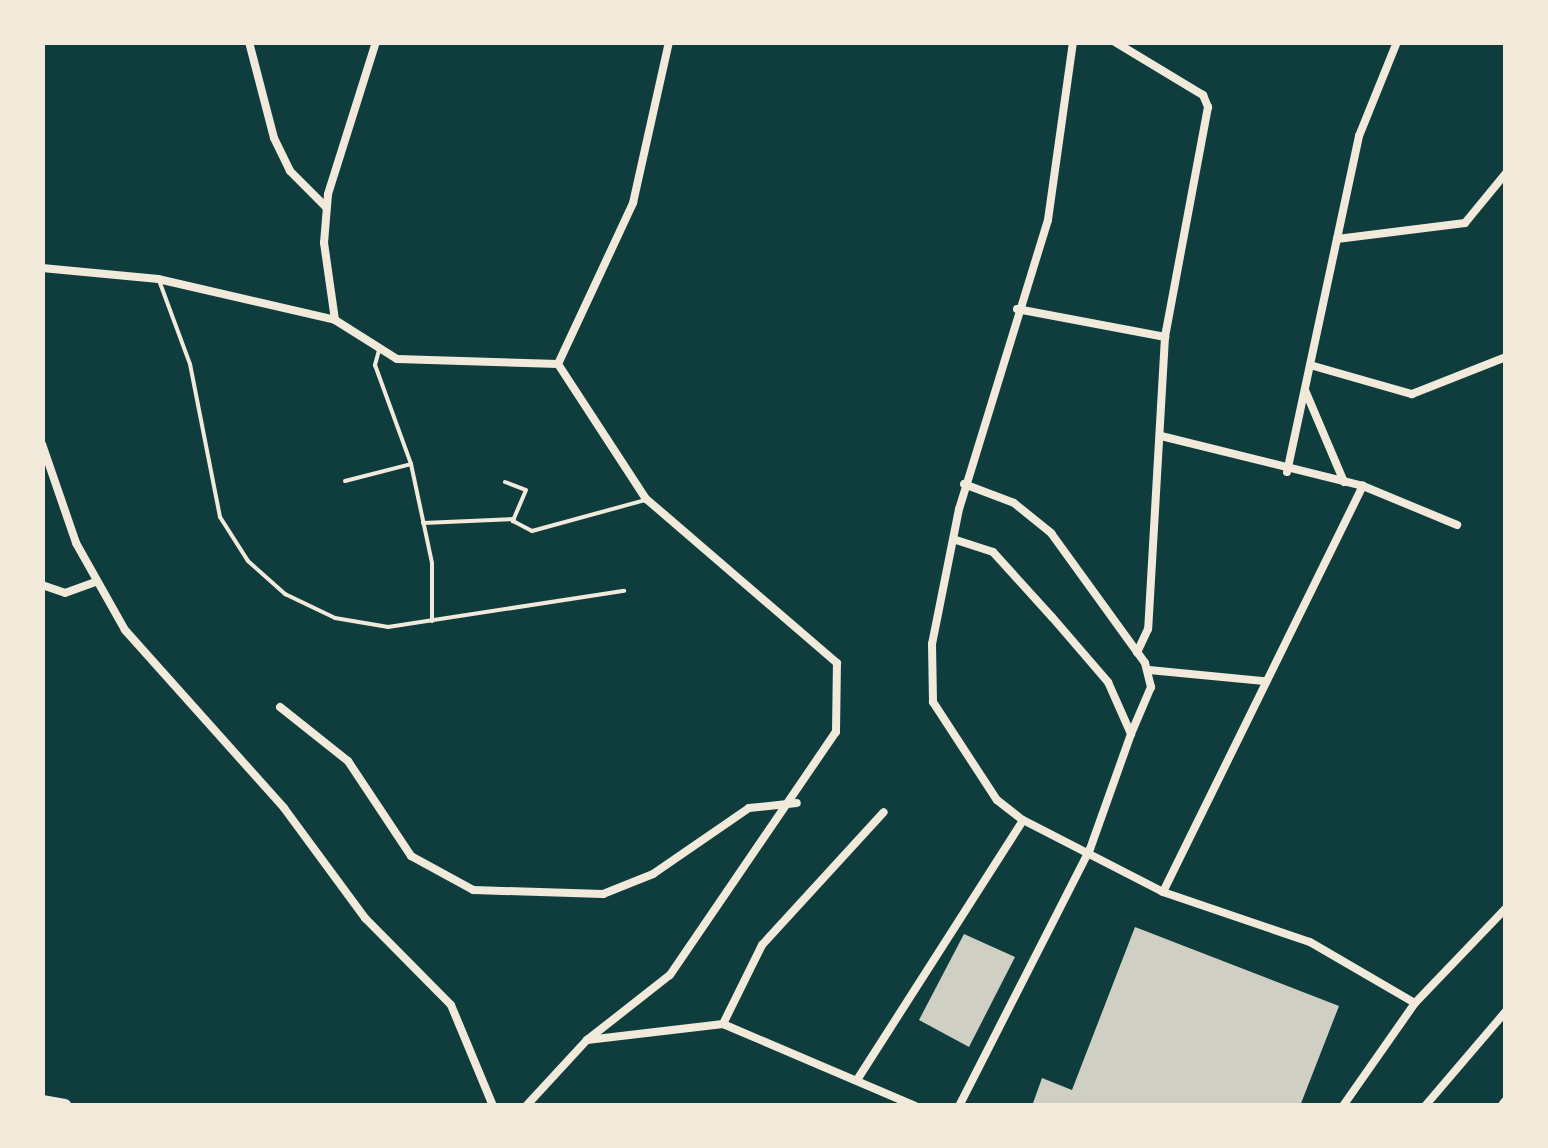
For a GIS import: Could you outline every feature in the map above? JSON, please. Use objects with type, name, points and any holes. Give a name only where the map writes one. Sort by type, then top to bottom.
[{"type":"highway","points":[[42,1102],[65,1106]]},
{"type":"street","points":[[249,42],[282,155],[326,207]]},
{"type":"street","points":[[336,320],[326,207],[376,42]]},
{"type":"street","points":[[558,364],[634,202],[669,42]]},
{"type":"street","points":[[1073,42],[1048,220],[964,484],[956,540],[932,644],[934,702],[997,800],[1024,820],[1090,849],[1163,892],[1310,942],[1415,1004]]},
{"type":"street","points":[[1115,42],[1203,94],[1208,107],[1165,337],[1148,630],[1137,652]]},
{"type":"street","points":[[1287,472],[1368,106],[1397,42]]},
{"type":"street","points":[[1337,239],[1465,223],[1506,173]]},
{"type":"street","points":[[42,268],[158,278],[336,320],[380,350],[448,367],[558,364]]},
{"type":"street","points":[[1018,309],[1165,337]]},
{"type":"street","points":[[1310,365],[1412,394],[1459,383],[1506,356]]},
{"type":"street","points":[[526,1106],[588,1040],[670,976],[797,802],[836,732],[837,663],[646,499],[558,364]]},
{"type":"street","points":[[1305,390],[1344,482]]},
{"type":"street","points":[[1161,436],[1287,472],[1363,486],[1457,525]]},
{"type":"street","points":[[42,444],[96,582],[125,630],[237,751],[365,918],[451,1005],[493,1106]]},
{"type":"street","points":[[964,484],[1014,503],[1050,533],[1149,670]]},
{"type":"street","points":[[1163,892],[1363,486]]},
{"type":"street","points":[[956,540],[979,541],[1029,591],[1108,682],[1130,734]]},
{"type":"street","points":[[42,585],[64,593],[96,582]]},
{"type":"street","points":[[1149,670],[1264,681]]},
{"type":"street","points":[[959,1106],[1090,849],[1149,670]]},
{"type":"street","points":[[280,707],[348,760],[411,856],[474,890],[603,894],[653,874],[749,808],[797,802]]},
{"type":"street","points":[[722,1024],[762,946],[884,812]]},
{"type":"street","points":[[857,1080],[1024,820]]},
{"type":"street","points":[[1343,1106],[1415,1004],[1506,908]]},
{"type":"street","points":[[1425,1106],[1506,1011]]},
{"type":"street","points":[[588,1040],[722,1024],[915,1106]]},
{"type":"lane","points":[[158,278],[190,364],[213,500],[248,561],[286,594],[334,618],[432,622],[624,591]]},
{"type":"lane","points":[[380,350],[376,365],[411,464],[424,523],[432,622]]},
{"type":"lane","points":[[344,480],[411,464]]},
{"type":"lane","points":[[505,482],[527,494],[514,519]]},
{"type":"lane","points":[[424,523],[514,519],[540,531],[646,499]]},
{"type":"building","points":[[1135,927],[1339,1006],[1300,1106],[1032,1106],[1042,1078],[1072,1090]]},
{"type":"building","points":[[964,934],[1015,957],[969,1047],[919,1020]]}]
